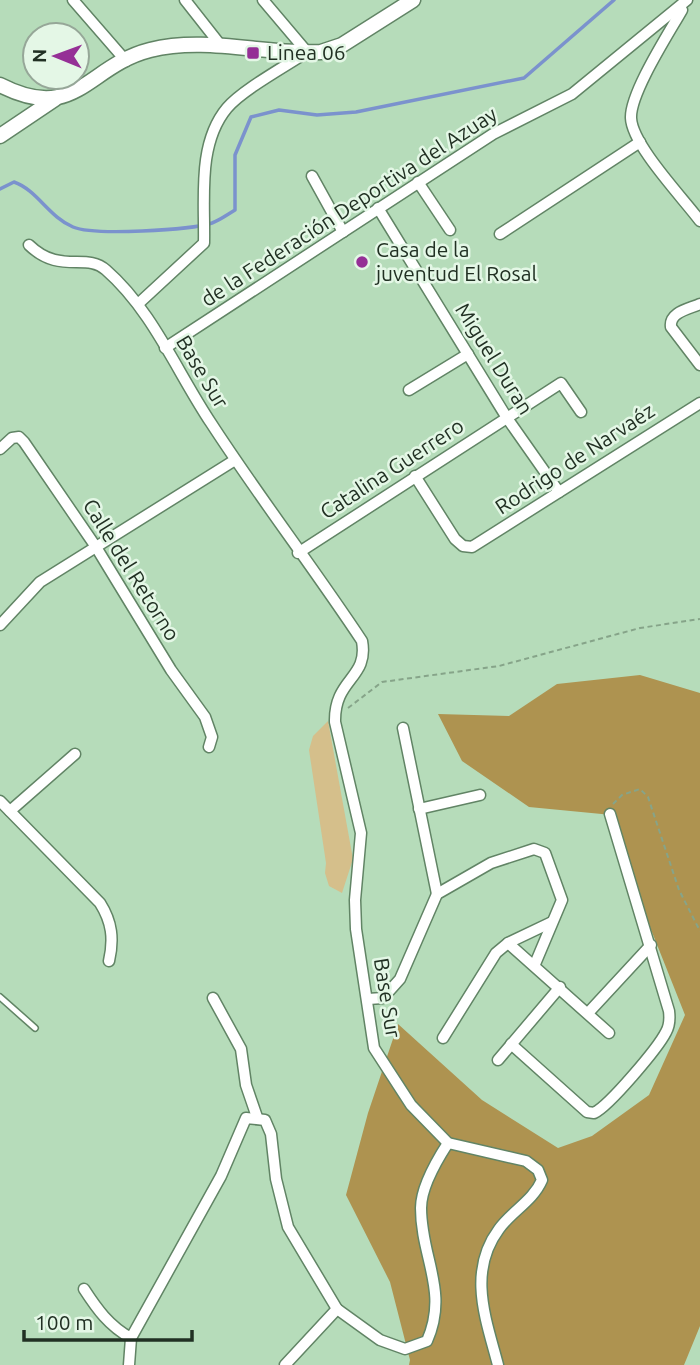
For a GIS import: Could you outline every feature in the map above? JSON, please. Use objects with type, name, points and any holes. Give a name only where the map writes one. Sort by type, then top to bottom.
[{"type":"street","points":[[73,0],[126,61]]},
{"type":"street","points":[[185,0],[222,47]]},
{"type":"street","points":[[263,0],[307,52]]},
{"type":"street","points":[[0,136],[55,99],[148,50],[177,45],[307,52],[342,44],[413,0]]},
{"type":"street","points":[[686,2],[634,100],[631,119],[640,142],[700,221]]},
{"type":"street","name":"de la Federación Deportiva del Azuay","points":[[165,348],[493,134],[572,94],[686,2]]},
{"type":"street","points":[[138,304],[204,243],[205,160],[212,135],[228,106],[307,52]]},
{"type":"street","points":[[0,85],[33,98],[55,99]]},
{"type":"street","points":[[500,234],[640,142]]},
{"type":"street","points":[[312,176],[343,232]]},
{"type":"street","points":[[418,182],[450,230]]},
{"type":"street","name":"Miguel Duran","points":[[378,208],[507,418],[559,492]]},
{"type":"street","name":"Base Sur","points":[[29,245],[47,260],[58,263],[94,263],[104,268],[138,304],[235,460],[362,641],[365,657],[357,672],[344,685],[335,704],[335,722],[361,833],[356,929],[374,1048],[411,1105],[448,1143]]},
{"type":"street","points":[[700,304],[673,316],[670,321],[700,365]]},
{"type":"street","points":[[409,390],[468,354]]},
{"type":"street","name":"Catalina Guerrero","points":[[299,553],[561,383],[581,412]]},
{"type":"street","name":"Rodrigo de Narvaéz","points":[[415,476],[455,539],[463,546],[472,547],[700,403]]},
{"type":"street","name":"Calle del Retorno","points":[[0,449],[12,438],[19,438],[24,442],[96,547],[171,670],[205,717],[212,737],[209,747]]},
{"type":"street","points":[[0,625],[40,582],[235,460]]},
{"type":"street","points":[[368,999],[383,998],[400,978],[437,894],[403,728]]},
{"type":"street","points":[[10,811],[75,754]]},
{"type":"street","points":[[419,809],[480,795]]},
{"type":"street","points":[[0,801],[100,903],[110,919],[112,946],[109,961]]},
{"type":"street","points":[[512,1044],[587,1112],[600,1110],[653,1050],[670,1022],[651,945],[610,814]]},
{"type":"street","points":[[437,894],[491,863],[539,849],[545,853],[562,901],[536,964]]},
{"type":"street","points":[[443,1038],[496,953],[508,943],[552,922]]},
{"type":"street","points":[[508,943],[536,964],[609,1033]]},
{"type":"street","points":[[589,1012],[651,945]]},
{"type":"street","points":[[498,1060],[560,987]]},
{"type":"street","points":[[213,998],[241,1049],[246,1085],[257,1117]]},
{"type":"street","points":[[129,1365],[131,1338],[221,1176],[241,1122],[246,1118],[257,1117],[265,1120],[271,1134],[276,1179],[288,1227],[337,1309],[380,1340],[405,1349],[427,1341],[437,1309],[421,1206],[426,1186],[448,1143],[526,1161],[538,1170],[542,1180],[536,1193],[498,1230],[481,1269],[480,1294],[498,1365]]},
{"type":"street","points":[[84,1289],[103,1317],[117,1331],[131,1338]]},
{"type":"street","points":[[285,1365],[337,1309]]},
{"type":"lane","points":[[0,997],[35,1028]]},
{"type":"path","points":[[335,722],[365,692],[382,682],[499,666],[640,628],[700,619]]},
{"type":"path","points":[[610,814],[616,799],[634,789],[640,789],[648,797],[679,890],[700,931]]},
{"type":"shaded area","points":[[640,675],[700,693],[700,1326],[684,1365],[409,1365],[390,1282],[346,1195],[368,1113],[398,1024],[482,1100],[558,1148],[592,1136],[649,1095],[685,1015],[648,922],[612,815],[529,807],[462,761],[438,714],[509,716],[557,684]]},
{"type":"shaded area","points":[[328,721],[353,859],[342,893],[329,886],[325,873],[326,863],[309,750],[313,736]]},
{"type":"waterway","points":[[0,189],[14,182],[30,191],[65,223],[84,230],[142,231],[212,223],[235,210],[235,155],[251,117],[279,110],[317,115],[356,112],[524,78],[614,0]]},
{"type":"place","name":"Linea 06","points":[[253,53]]},
{"type":"place","name":"Casa de la juventud El Rosal","points":[[362,262]]}]
